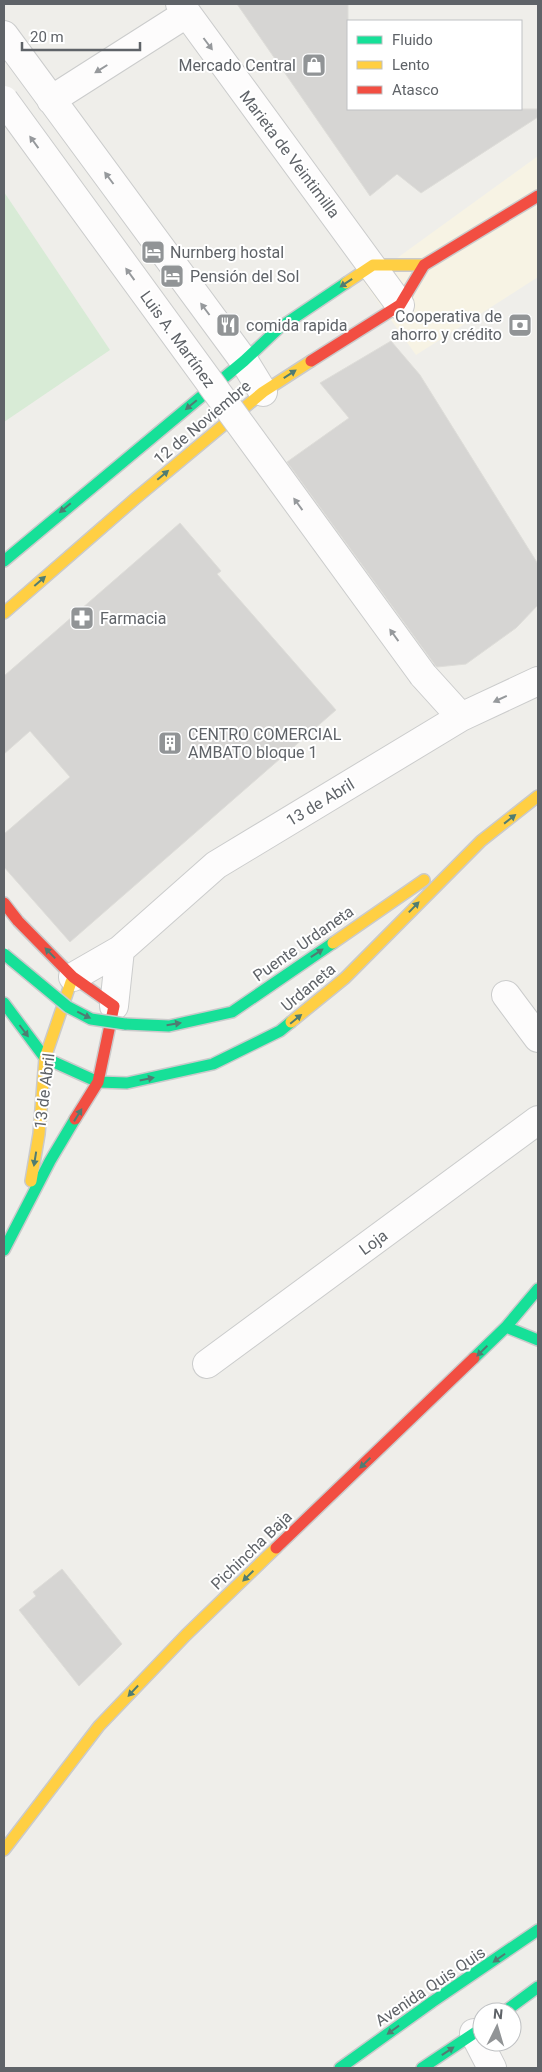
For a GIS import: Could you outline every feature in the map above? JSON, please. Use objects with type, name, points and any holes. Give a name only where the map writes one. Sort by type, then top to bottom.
[{"type":"street","points":[[51,100],[160,32],[183,9]]},
{"type":"street","name":"Marieta de Veintimilla","points":[[183,9],[373,265],[400,305]]},
{"type":"street","points":[[4,35],[244,361],[263,392]]},
{"type":"street","name":"Luis A. Martínez","points":[[4,100],[423,675],[461,717]]},
{"type":"street","name":"12 de Noviembre","points":[[4,614],[136,498],[263,392],[400,305],[424,264],[538,196]]},
{"type":"street","name":"12 de Noviembre","points":[[4,560],[244,361],[279,328],[373,265],[424,264]]},
{"type":"street","name":"13 de Abril","points":[[28,1202],[38,1134],[44,1058],[73,977],[120,950],[216,865],[461,717],[538,681]]},
{"type":"street","name":"Urdaneta","points":[[44,1058],[98,1082],[127,1083],[213,1064],[280,1032],[345,978],[481,841],[538,796]]},
{"type":"street","name":"Puente Urdaneta","points":[[4,954],[68,1007],[91,1019],[120,1015],[169,1026],[232,1012],[481,841]]},
{"type":"street","points":[[4,903],[18,921],[73,977],[120,1015]]},
{"type":"street","name":"13 de Abril","points":[[4,1250],[50,1161],[98,1082],[120,1015],[120,950]]},
{"type":"street","points":[[506,995],[538,1038]]},
{"type":"street","points":[[4,1003],[44,1058]]},
{"type":"street","name":"Loja","points":[[208,1364],[538,1120]]},
{"type":"street","name":"Pichincha Baja","points":[[4,1850],[99,1726],[186,1635],[506,1328],[538,1289]]},
{"type":"street","points":[[506,1328],[538,1340]]},
{"type":"street","name":"Avenida Quis Quis","points":[[340,2068],[538,1930]]},
{"type":"street","points":[[518,2002],[538,1988]]},
{"type":"street","points":[[422,2068],[472,2034]]},
{"type":"street","points":[[486,2052],[492,2068]]},
{"type":"shaded area","points":[[538,156],[538,277],[416,355],[364,282]]},
{"type":"green space","points":[[4,192],[110,350],[4,422]]},
{"type":"building","name":"Mercado Central","points":[[237,4],[348,4],[347,110],[538,109],[538,117],[421,193],[397,174],[370,196]]},
{"type":"building","points":[[391,341],[420,375],[538,564],[538,605],[516,628],[466,664],[437,667],[435,665],[287,462],[349,418],[320,383]]},
{"type":"building","name":"CENTRO COMERCIAL AMBATO bloque 1","points":[[180,523],[221,571],[217,574],[336,710],[70,942],[4,867],[4,834],[70,777],[30,731],[4,754],[4,676]]},
{"type":"building","points":[[62,1569],[122,1644],[79,1686],[19,1610],[36,1596],[33,1592]]},
{"type":"traffic: fast","points":[[4,561],[244,361],[279,328],[346,283]]},
{"type":"traffic: fast","points":[[125,1024],[169,1026],[232,1012],[333,943]]},
{"type":"traffic: fast","points":[[4,954],[68,1007],[91,1019],[125,1024]]},
{"type":"traffic: fast","points":[[4,1003],[45,1058],[98,1082],[127,1083],[213,1064],[280,1031],[291,1022]]},
{"type":"traffic: fast","points":[[4,1250],[50,1161],[75,1119]]},
{"type":"traffic: fast","points":[[474,1358],[506,1327],[538,1289]]},
{"type":"traffic: fast","points":[[506,1327],[538,1340]]},
{"type":"traffic: fast","points":[[340,2068],[432,2002],[538,1930]]},
{"type":"traffic: fast","points":[[518,2002],[538,1987]]},
{"type":"traffic: fast","points":[[422,2068],[472,2035]]},
{"type":"traffic: slow","points":[[346,283],[373,265],[424,265]]},
{"type":"traffic: slow","points":[[4,613],[136,498],[263,392],[311,361]]},
{"type":"traffic: slow","points":[[291,1022],[345,978],[481,841],[538,796]]},
{"type":"traffic: slow","points":[[333,943],[424,880]]},
{"type":"traffic: slow","points":[[31,1181],[39,1134],[45,1058],[71,982]]},
{"type":"traffic: slow","points":[[4,1850],[99,1726],[186,1635],[276,1548]]},
{"type":"traffic: jam","points":[[311,361],[400,305],[424,265],[538,196]]},
{"type":"traffic: jam","points":[[4,903],[18,921],[73,977],[114,1006],[98,1082],[75,1119]]},
{"type":"traffic: jam","points":[[276,1548],[474,1358]]},
{"type":"place","name":"Mercado Central","points":[[314,65]]},
{"type":"place","name":"Nurnberg hostal","points":[[153,252]]},
{"type":"place","name":"Pensión del Sol","points":[[172,276]]},
{"type":"place","name":"comida rapida","points":[[228,325]]},
{"type":"place","name":"Cooperativa de ahorro y crédito","points":[[520,325]]},
{"type":"place","name":"Farmacia","points":[[82,618]]},
{"type":"place","name":"CENTRO COMERCIAL AMBATO bloque 1","points":[[170,743]]}]
